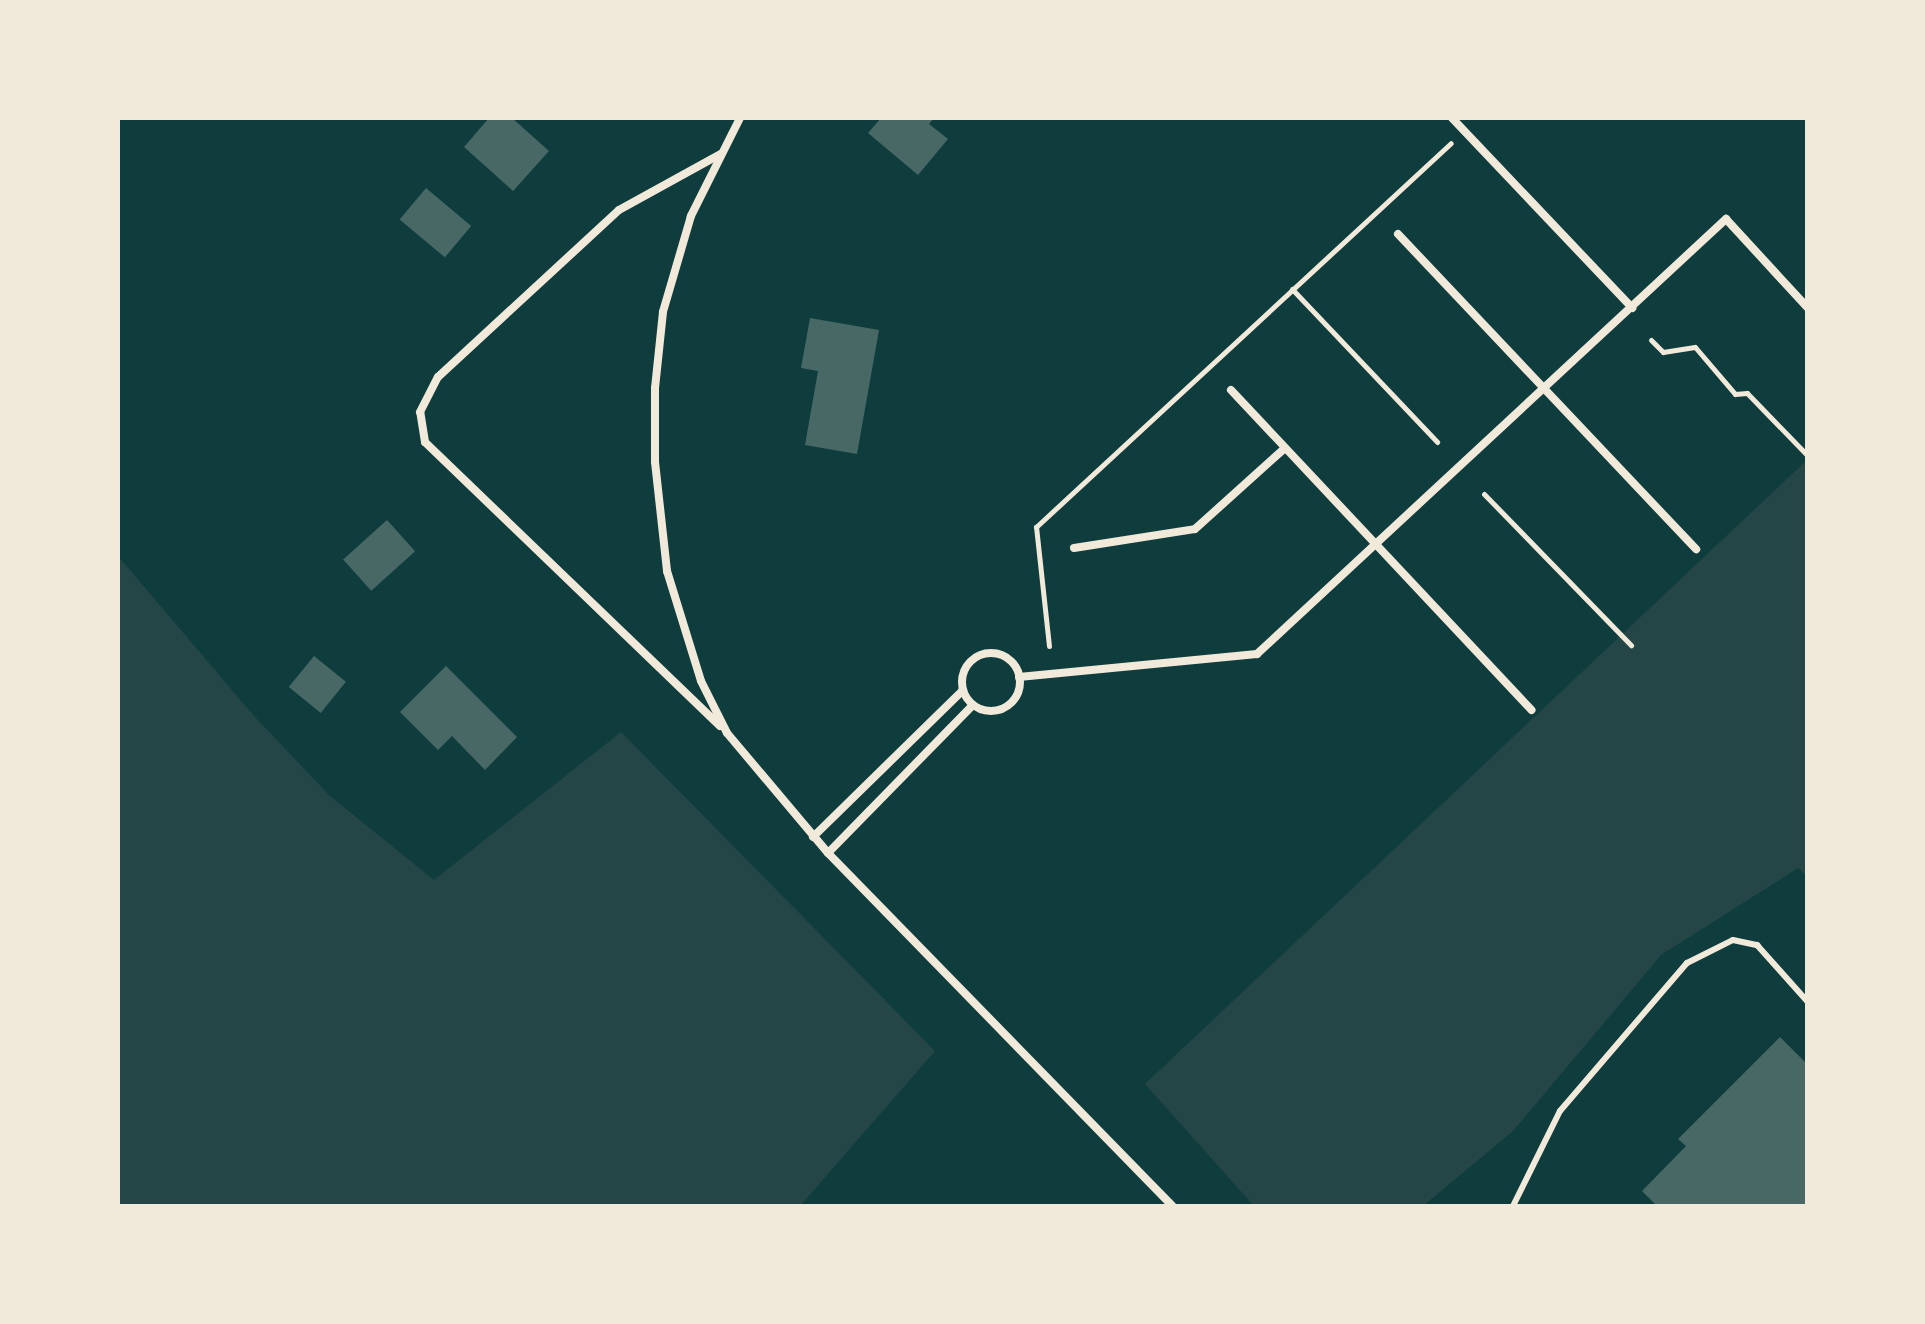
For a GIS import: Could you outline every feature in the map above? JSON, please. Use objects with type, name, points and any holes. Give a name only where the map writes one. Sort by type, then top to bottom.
[{"type":"street","points":[[727,733],[701,681],[667,571],[655,462],[663,312],[691,216],[740,118]]},
{"type":"street","points":[[1452,118],[1632,308]]},
{"type":"street","points":[[723,153],[619,210],[438,377],[420,412],[425,442],[727,733],[828,853],[1172,1206]]},
{"type":"street","points":[[1019,677],[1257,654],[1545,391],[1726,219],[1807,307]]},
{"type":"street","points":[[1398,234],[1696,549]]},
{"type":"street","points":[[1231,390],[1531,710]]},
{"type":"street","points":[[1074,548],[1195,529],[1284,449]]},
{"type":"street","points":[[983,655],[1010,661],[1019,677],[1015,696],[1001,709],[973,705],[963,690],[963,673],[983,655]]},
{"type":"street","points":[[813,837],[963,690]]},
{"type":"street","points":[[828,853],[973,705]]},
{"type":"lane","points":[[1513,1206],[1560,1111],[1687,963],[1733,940],[1757,945],[1807,1001]]},
{"type":"path","points":[[1049,646],[1036,527],[1450,142],[1461,153]]},
{"type":"path","points":[[1292,289],[1437,442]]},
{"type":"path","points":[[1651,340],[1663,352],[1695,347],[1735,394],[1747,393],[1807,455]]},
{"type":"path","points":[[1484,494],[1631,645]]},
{"type":"shaded area","points":[[1807,460],[1807,876],[1798,868],[1661,955],[1513,1131],[1423,1206],[1254,1206],[1145,1084]]},
{"type":"shaded area","points":[[118,556],[254,716],[330,796],[434,880],[621,732],[935,1051],[800,1206],[118,1206]]},
{"type":"building","points":[[489,118],[512,118],[549,151],[513,191],[464,147]]},
{"type":"building","points":[[881,118],[934,118],[929,124],[948,139],[918,175],[868,133]]},
{"type":"building","points":[[426,188],[471,226],[445,257],[400,219]]},
{"type":"building","points":[[810,318],[879,330],[857,454],[805,445],[818,371],[801,368]]},
{"type":"building","points":[[387,520],[415,551],[371,591],[343,559]]},
{"type":"building","points":[[314,656],[346,682],[321,713],[289,687]]},
{"type":"building","points":[[446,666],[517,737],[485,770],[452,736],[438,750],[400,712]]},
{"type":"building","points":[[1780,1037],[1807,1064],[1807,1206],[1657,1206],[1642,1191],[1686,1146],[1678,1139]]}]
